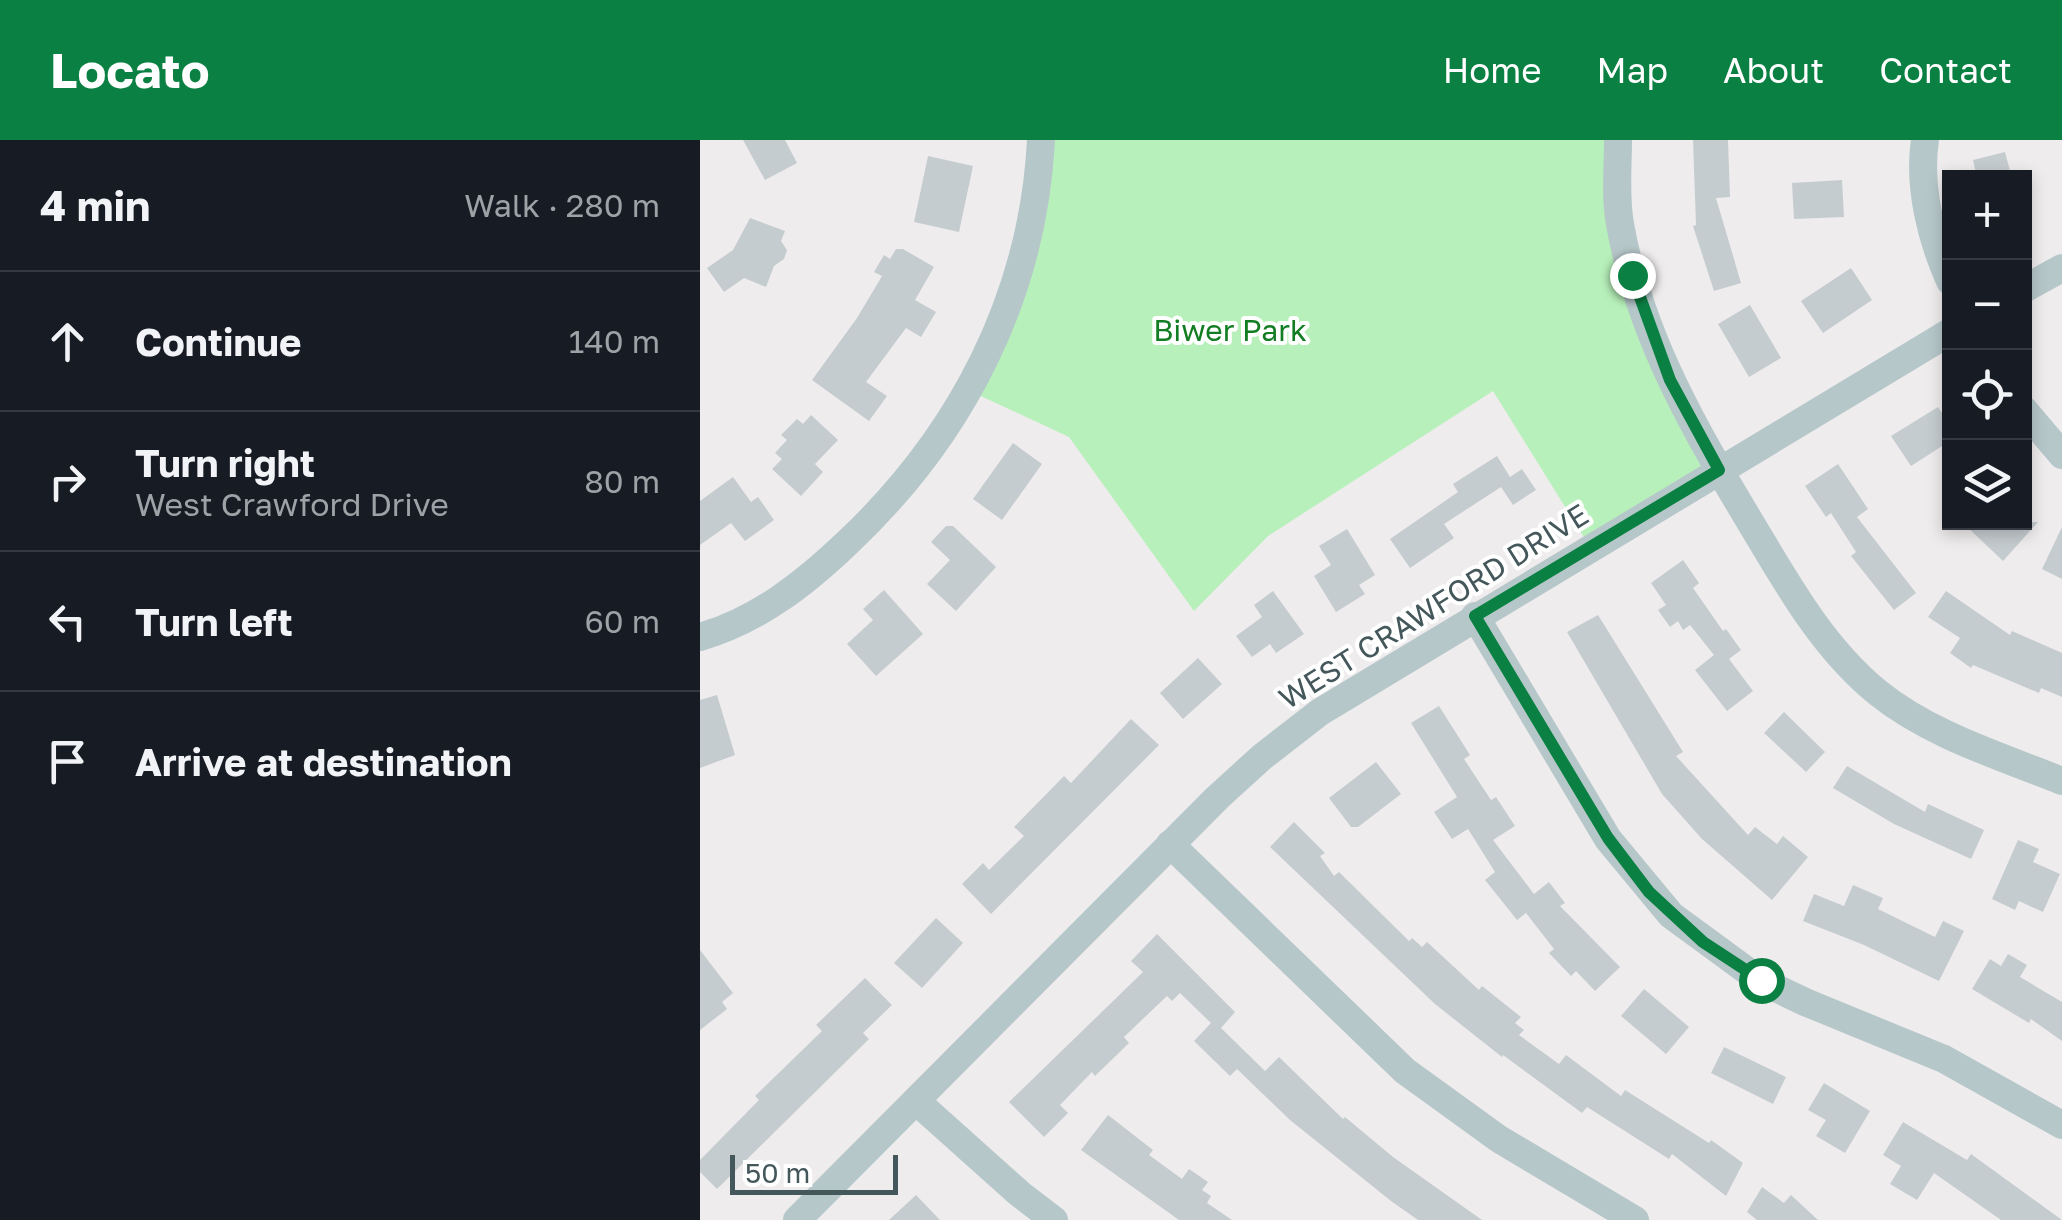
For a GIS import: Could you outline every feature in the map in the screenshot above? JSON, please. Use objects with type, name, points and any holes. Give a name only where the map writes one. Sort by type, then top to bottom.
[{"type":"street","points":[[700,637],[750,616],[820,570],[872,520],[944,433],[999,333],[1011,301],[1032,226],[1042,140]]},
{"type":"street","points":[[1618,140],[1620,223],[1642,306],[1670,380],[1808,618],[1878,693],[1939,731],[2062,781]]},
{"type":"street","points":[[1925,140],[1925,181],[1934,241],[1942,261]]},
{"type":"street","points":[[2032,285],[2062,268]]},
{"type":"street","name":"WEST CRAWFORD DRIVE","points":[[796,1220],[1170,844],[1262,757],[1320,712],[1942,337]]},
{"type":"street","points":[[2032,419],[2062,455]]},
{"type":"street","points":[[1475,616],[1608,838],[1671,915],[1761,980],[1960,1066],[2062,1125]]},
{"type":"street","points":[[1170,844],[1405,1071],[1498,1139],[1634,1220]]},
{"type":"street","points":[[916,1101],[1054,1220]]},
{"type":"green space","name":"Biwer Park","points":[[1041,140],[1619,140],[1620,223],[1719,470],[1590,547],[1493,391],[1268,536],[1194,611],[1069,437],[970,391],[999,333]]},
{"type":"building","points":[[743,140],[785,140],[797,163],[765,180]]},
{"type":"building","points":[[1693,140],[1728,140],[1730,197],[1716,198],[1741,283],[1714,291],[1693,226]]},
{"type":"building","points":[[2005,152],[2010,170],[1975,170],[1973,160]]},
{"type":"building","points":[[928,156],[973,166],[959,232],[914,222]]},
{"type":"building","points":[[1842,180],[1844,217],[1794,219],[1792,183]]},
{"type":"building","points":[[750,218],[785,231],[781,241],[787,250],[784,259],[774,266],[766,287],[744,278],[724,292],[707,268],[733,250]]},
{"type":"building","points":[[896,249],[934,267],[915,300],[936,312],[921,337],[906,328],[866,382],[887,396],[869,421],[812,380],[882,276],[874,272],[884,255],[890,259]]},
{"type":"building","points":[[1851,268],[1872,300],[1823,333],[1801,301]]},
{"type":"building","points":[[1750,305],[1781,358],[1749,377],[1718,324]]},
{"type":"building","points":[[1938,407],[1942,413],[1942,446],[1911,466],[1891,436]]},
{"type":"building","points":[[811,415],[838,440],[815,464],[823,472],[801,496],[772,469],[782,459],[775,453],[787,440],[781,435],[797,419],[803,424]]},
{"type":"building","points":[[1013,443],[1042,464],[1002,520],[973,499]]},
{"type":"building","points":[[1497,456],[1510,477],[1522,469],[1536,490],[1513,505],[1501,487],[1444,524],[1454,538],[1410,568],[1390,539],[1458,492],[1453,484]]},
{"type":"building","points":[[1838,464],[1868,509],[1857,517],[1916,593],[1894,610],[1851,556],[1856,552],[1831,513],[1826,517],[1805,486]]},
{"type":"building","points":[[733,477],[751,502],[758,497],[774,520],[745,541],[731,523],[700,545],[700,501]]},
{"type":"building","points":[[946,526],[953,526],[996,567],[956,611],[927,584],[950,560],[931,542]]},
{"type":"building","points":[[2062,527],[2062,579],[2042,569]]},
{"type":"building","points":[[1347,529],[1375,575],[1359,585],[1365,594],[1336,612],[1314,576],[1331,565],[1319,546]]},
{"type":"building","points":[[1970,530],[2031,530],[2003,561]]},
{"type":"building","points":[[1683,560],[1699,583],[1693,588],[1741,650],[1729,659],[1753,691],[1727,711],[1695,670],[1714,655],[1690,625],[1683,630],[1678,621],[1670,627],[1658,610],[1666,605],[1651,583]]},
{"type":"building","points":[[884,590],[923,634],[876,676],[847,644],[873,620],[863,609]]},
{"type":"building","points":[[1273,591],[1304,634],[1276,653],[1270,644],[1252,657],[1236,636],[1262,617],[1254,605]]},
{"type":"building","points":[[1946,591],[2010,635],[2012,631],[2062,653],[2062,697],[2041,688],[2039,693],[1973,665],[1971,668],[1950,653],[1960,638],[1928,617]]},
{"type":"building","points":[[1598,615],[1683,752],[1676,756],[1748,835],[1755,827],[1777,844],[1783,836],[1808,857],[1772,900],[1702,839],[1662,794],[1567,632]]},
{"type":"building","points":[[1198,658],[1222,684],[1183,719],[1160,693]]},
{"type":"building","points":[[717,695],[735,755],[700,768],[700,700]]},
{"type":"building","points":[[1439,706],[1470,755],[1464,759],[1491,800],[1496,797],[1515,826],[1493,840],[1534,894],[1549,882],[1565,903],[1560,906],[1620,967],[1595,991],[1576,971],[1571,976],[1549,953],[1554,949],[1526,913],[1517,920],[1485,880],[1495,872],[1468,829],[1452,839],[1434,812],[1457,797],[1411,723]]},
{"type":"building","points":[[1784,712],[1825,752],[1806,772],[1764,733]]},
{"type":"building","points":[[1131,719],[1159,745],[991,914],[962,884],[983,863],[989,870],[1024,836],[1014,827],[1064,776],[1071,783]]},
{"type":"building","points":[[1376,762],[1401,794],[1358,827],[1351,827],[1329,798]]},
{"type":"building","points":[[1847,766],[1925,812],[1928,804],[1984,830],[1971,859],[1894,824],[1833,788]]},
{"type":"building","points":[[1294,822],[1325,853],[1320,856],[1334,876],[1339,872],[1409,941],[1412,938],[1422,947],[1427,942],[1479,990],[1482,986],[1521,1017],[1515,1023],[1524,1030],[1519,1035],[1559,1064],[1566,1055],[1621,1096],[1625,1090],[1743,1163],[1726,1196],[1672,1154],[1669,1159],[1587,1107],[1582,1113],[1435,1004],[1270,847]]},
{"type":"building","points":[[2018,840],[2039,849],[2033,862],[2060,874],[2043,912],[2019,901],[2015,910],[1992,899]]},
{"type":"building","points":[[1853,885],[1883,898],[1878,909],[1935,937],[1943,921],[1964,931],[1939,981],[1803,921],[1814,894],[1844,906]]},
{"type":"building","points":[[936,918],[963,943],[922,988],[894,963]]},
{"type":"building","points":[[1157,934],[1235,1012],[1221,1028],[1265,1071],[1279,1057],[1343,1119],[1482,1220],[1418,1220],[1391,1201],[1290,1120],[1237,1069],[1230,1076],[1194,1041],[1211,1023],[1180,993],[1172,1001],[1167,996],[1124,1037],[1129,1043],[1095,1076],[1092,1072],[1060,1105],[1068,1113],[1044,1137],[1009,1102],[1143,972],[1131,961]]},
{"type":"building","points":[[700,950],[733,993],[722,1002],[727,1009],[700,1030]]},
{"type":"building","points":[[2008,954],[2027,965],[2020,977],[2062,1002],[2062,1041],[2031,1019],[2029,1023],[1972,989],[1990,959],[2001,966]]},
{"type":"building","points":[[865,978],[892,1005],[863,1033],[869,1039],[717,1189],[700,1172],[700,1160],[759,1100],[755,1096],[822,1031],[816,1025]]},
{"type":"building","points":[[1644,989],[1689,1027],[1666,1054],[1621,1016]]},
{"type":"building","points":[[1724,1047],[1786,1077],[1773,1104],[1711,1073]]},
{"type":"building","points":[[1824,1083],[1870,1111],[1845,1153],[1816,1136],[1826,1120],[1808,1110]]},
{"type":"building","points":[[1108,1115],[1153,1150],[1149,1155],[1182,1179],[1189,1169],[1208,1182],[1202,1190],[1211,1196],[1207,1203],[1232,1220],[1179,1220],[1081,1150]]},
{"type":"building","points":[[1903,1122],[1967,1160],[1971,1154],[2062,1220],[2001,1220],[1934,1173],[1917,1200],[1890,1184],[1901,1166],[1883,1155]]},
{"type":"building","points":[[1762,1187],[1784,1203],[1791,1195],[1818,1220],[1757,1220],[1747,1212]]},
{"type":"building","points":[[916,1195],[940,1220],[889,1220]]},
{"type":"route","points":[[1632,275],[1670,380],[1719,470],[1475,616],[1608,838],[1649,892],[1703,942],[1761,980]]}]
